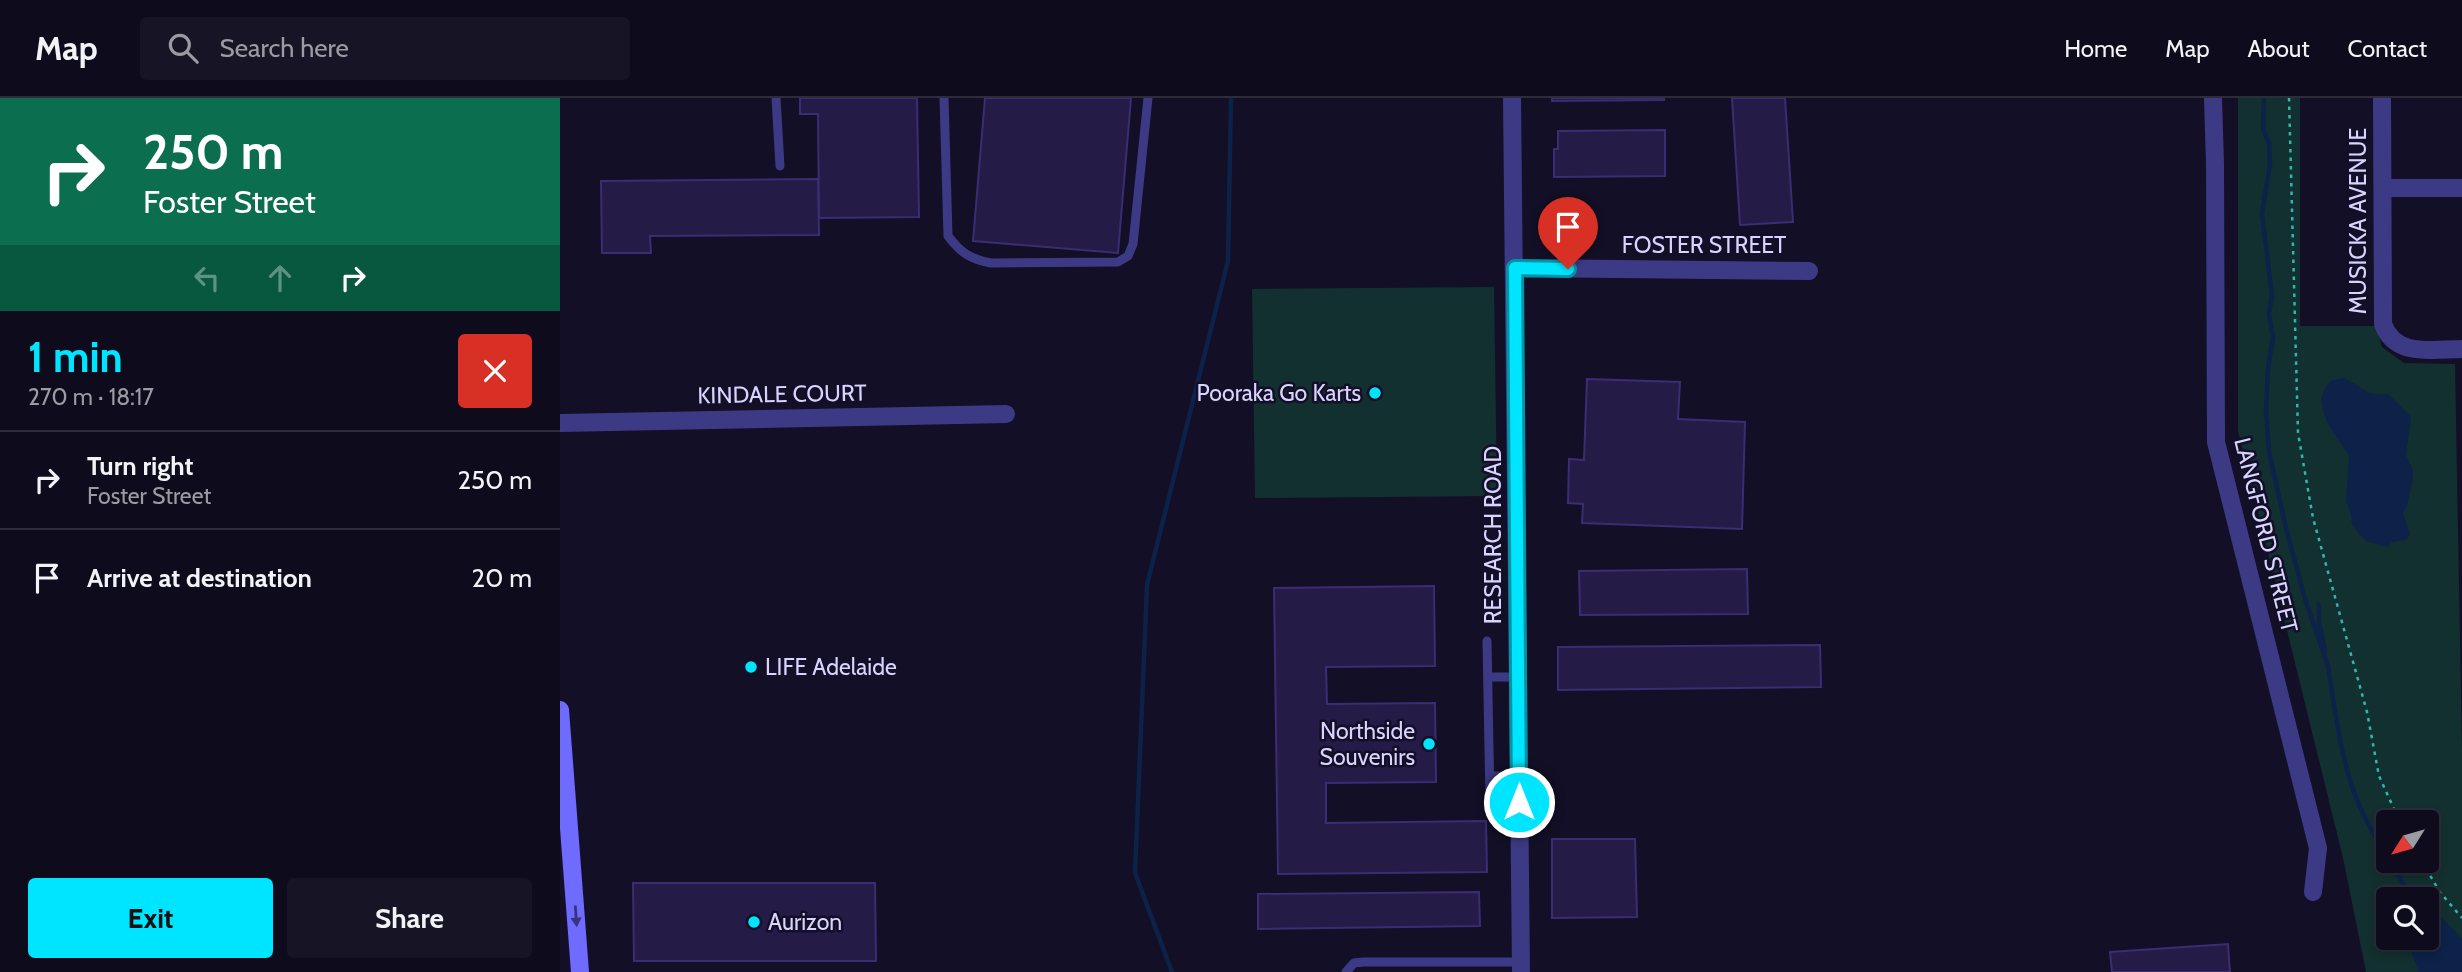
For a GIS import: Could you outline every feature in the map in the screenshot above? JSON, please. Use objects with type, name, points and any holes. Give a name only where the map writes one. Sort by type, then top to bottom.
[{"type":"street","name":"RESEARCH ROAD","points":[[1512,98],[1521,967]]},
{"type":"street","name":"LANGFORD STREET","points":[[2213,98],[2216,164],[2216,442],[2318,848],[2313,892]]},
{"type":"street","name":"MUSICKA AVENUE","points":[[2382,98],[2383,324],[2393,342],[2401,347],[2462,349]]},
{"type":"street","points":[[2382,188],[2462,188]]},
{"type":"street","name":"FOSTER STREET","points":[[1515,268],[1809,271]]},
{"type":"street","name":"KINDALE COURT","points":[[560,423],[1006,414]]},
{"type":"street","points":[[560,710],[566,860],[580,972]]},
{"type":"lane","points":[[776,98],[780,166]]},
{"type":"lane","points":[[944,98],[948,236],[958,249],[971,259],[1003,263],[1118,262],[1128,256],[1133,244],[1148,98]]},
{"type":"lane","points":[[1487,641],[1490,802]]},
{"type":"lane","points":[[1488,677],[1518,677]]},
{"type":"lane","points":[[1490,776],[1519,776]]},
{"type":"lane","points":[[1346,972],[1350,965],[1363,962],[1521,967]]},
{"type":"path","points":[[2289,98],[2298,433],[2313,518],[2367,712],[2379,776],[2395,810]]},
{"type":"path","points":[[2429,873],[2462,918]]},
{"type":"green space","points":[[2238,98],[2300,98],[2300,326],[2376,326],[2382,347],[2404,363],[2455,364],[2462,749],[2462,972],[2366,972],[2343,858],[2238,431]]},
{"type":"green space","name":"Pooraka Go Karts","points":[[1494,287],[1497,496],[1255,498],[1252,289]]},
{"type":"water","points":[[2345,378],[2369,393],[2390,395],[2411,417],[2406,455],[2413,478],[2407,507],[2403,513],[2410,534],[2406,540],[2392,542],[2387,547],[2366,541],[2352,525],[2346,501],[2349,456],[2323,412],[2321,398],[2327,385],[2332,380]]},
{"type":"water","points":[[2439,915],[2462,939],[2462,972],[2419,972],[2411,950],[2439,950]]},
{"type":"building","points":[[800,98],[917,98],[919,217],[819,218],[818,114],[800,114]]},
{"type":"building","points":[[985,98],[1131,98],[1118,253],[973,241]]},
{"type":"building","points":[[1552,98],[1664,98],[1664,100],[1552,101]]},
{"type":"building","points":[[1732,98],[1785,98],[1793,222],[1740,225]]},
{"type":"building","points":[[1665,130],[1665,176],[1554,177],[1554,149],[1558,149],[1558,131]]},
{"type":"building","points":[[818,179],[819,235],[650,236],[651,253],[602,253],[601,181]]},
{"type":"building","points":[[1587,379],[1680,382],[1678,419],[1745,422],[1742,529],[1582,523],[1583,504],[1568,503],[1569,459],[1584,460]]},
{"type":"building","points":[[1747,569],[1748,614],[1580,615],[1579,571]]},
{"type":"building","points":[[1434,586],[1435,666],[1326,667],[1327,704],[1435,703],[1436,782],[1326,783],[1326,823],[1486,821],[1487,872],[1278,874],[1274,588]]},
{"type":"building","points":[[1820,645],[1821,687],[1558,690],[1558,647]]},
{"type":"building","points":[[1552,839],[1635,839],[1637,917],[1552,918]]},
{"type":"building","name":"Aurizon","points":[[633,883],[875,883],[876,961],[634,961]]},
{"type":"building","points":[[1479,892],[1480,926],[1258,929],[1258,894]]},
{"type":"building","points":[[2228,944],[2230,972],[2112,972],[2110,952]]},
{"type":"waterway","points":[[1172,972],[1135,873],[1147,585],[1228,261],[1231,98]]},
{"type":"waterway","points":[[2264,98],[2263,129],[2269,143],[2270,164],[2262,214],[2272,296],[2269,314],[2273,338],[2266,410],[2269,452],[2305,599],[2329,669]]},
{"type":"waterway","points":[[2319,605],[2319,622],[2325,652]]},
{"type":"waterway","points":[[2328,667],[2342,748],[2355,795],[2367,822],[2406,887]]},
{"type":"place","name":"Pooraka Go Karts","points":[[1375,393]]},
{"type":"place","name":"LIFE Adelaide","points":[[751,667]]},
{"type":"place","name":"Northside Souvenirs","points":[[1429,744]]},
{"type":"place","name":"Aurizon","points":[[754,922]]},
{"type":"route","points":[[1519,802],[1515,268],[1568,269]]}]
